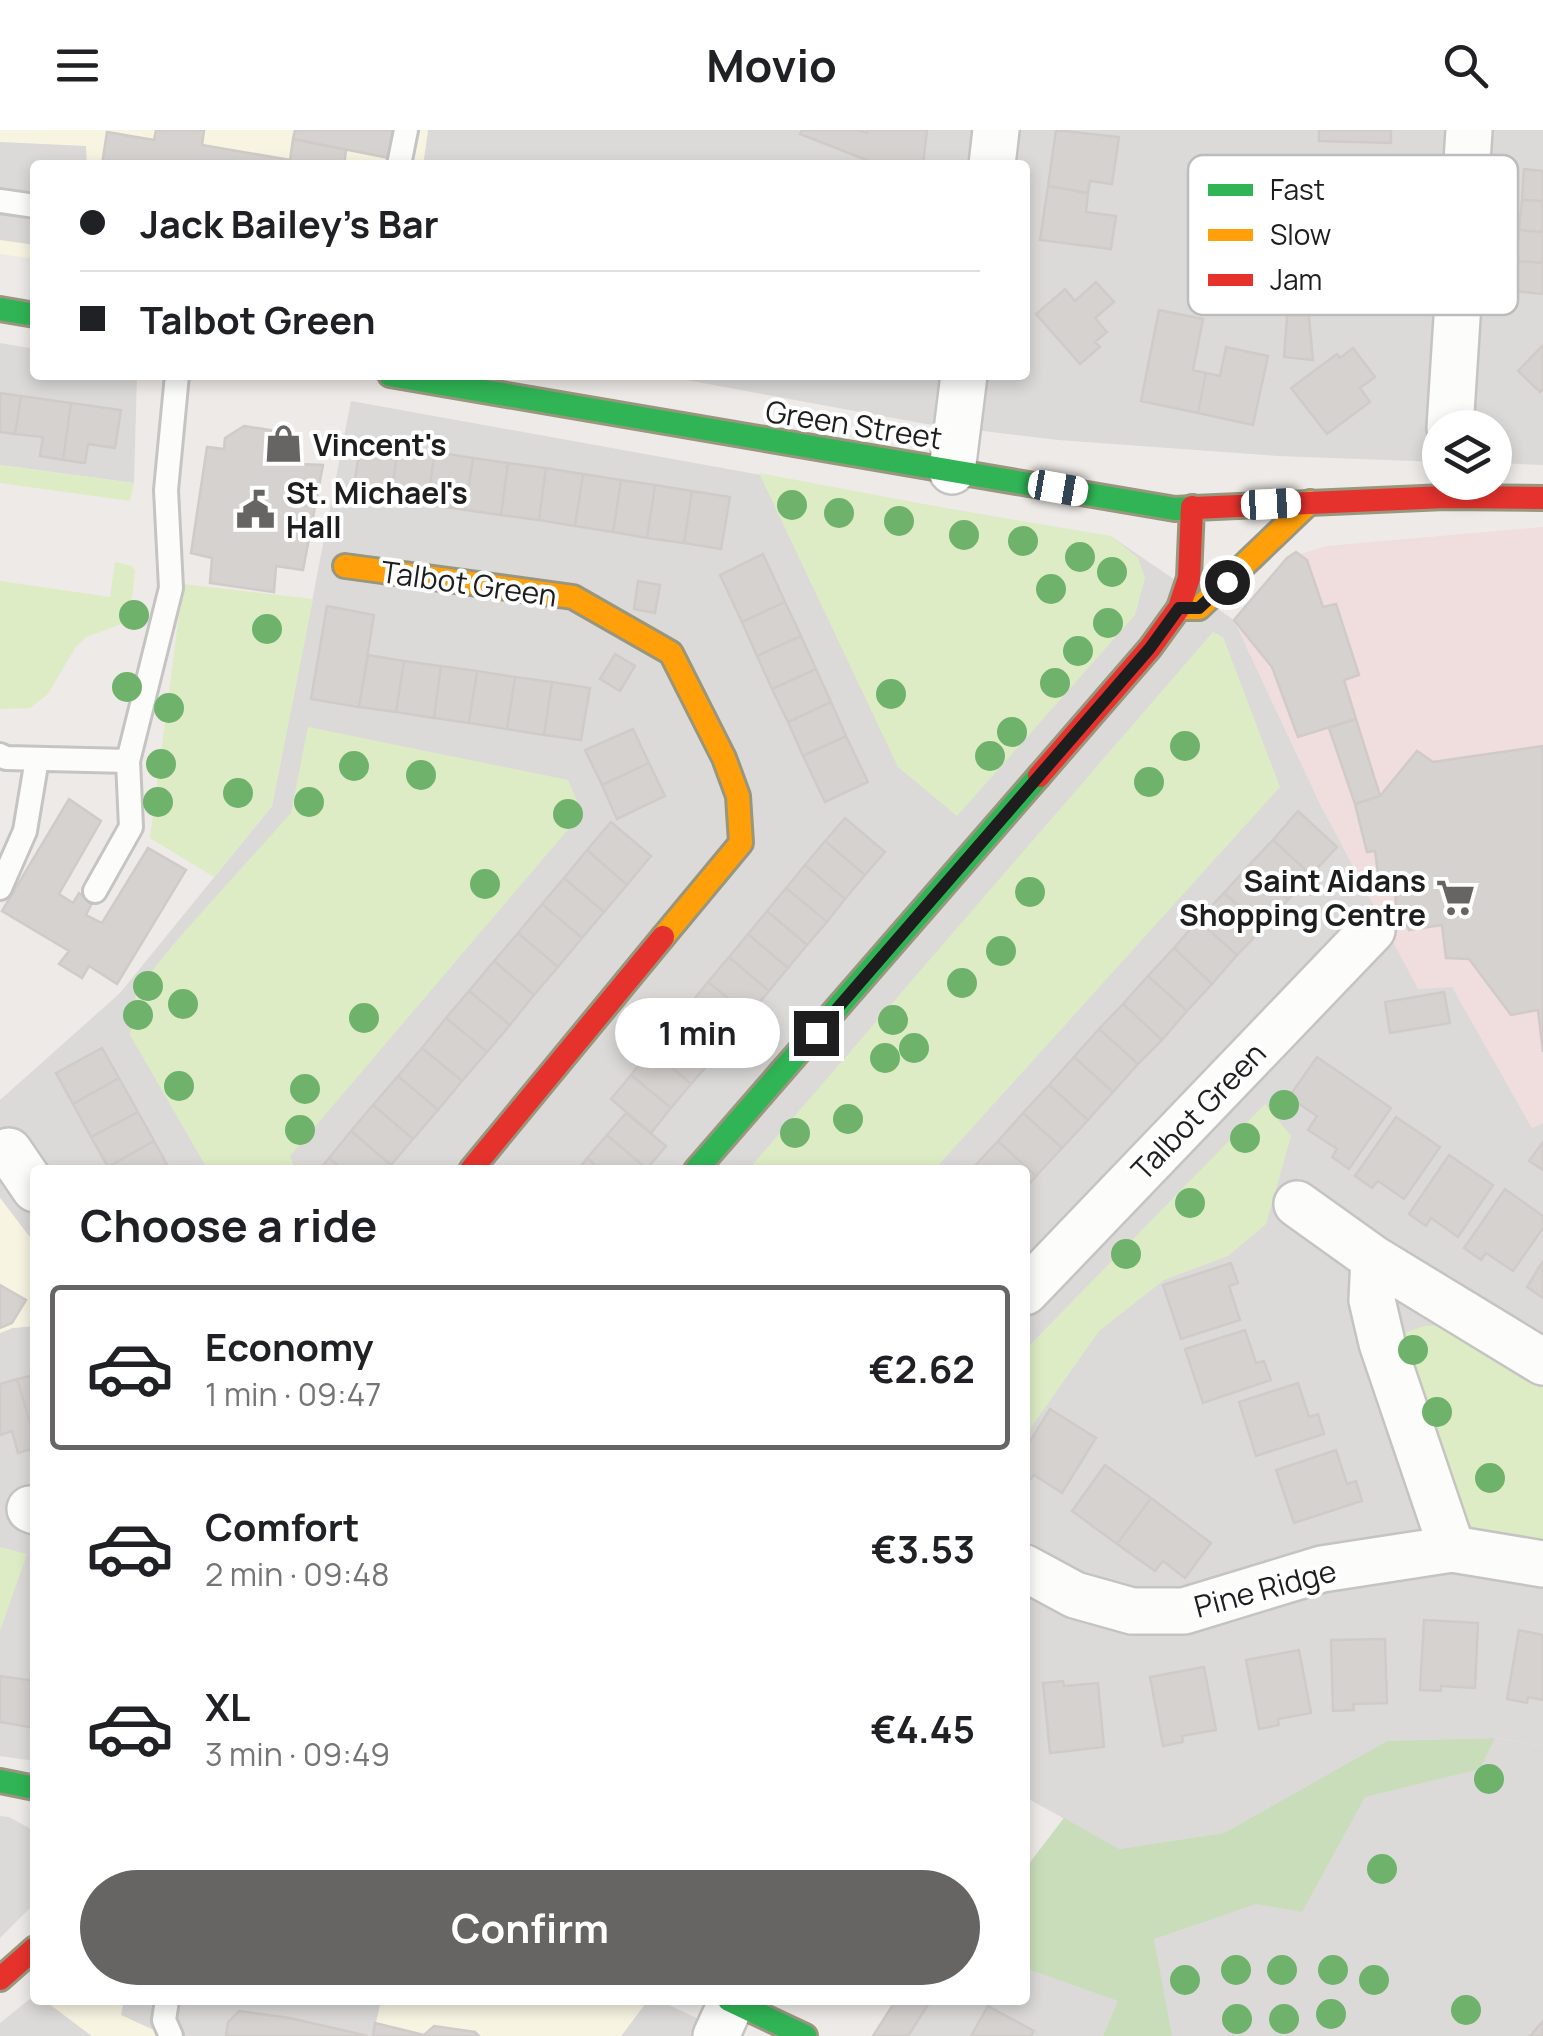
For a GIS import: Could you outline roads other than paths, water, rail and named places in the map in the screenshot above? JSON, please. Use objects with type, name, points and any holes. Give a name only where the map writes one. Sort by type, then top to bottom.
[{"type":"street","points":[[993,160],[996,130]]},
{"type":"street","points":[[1467,155],[1469,130]]},
{"type":"street","points":[[0,309],[30,314]]},
{"type":"street","points":[[1451,410],[1457,315]]},
{"type":"street","name":"Green Street","points":[[419,380],[1175,508],[1422,492]]},
{"type":"street","points":[[952,471],[963,380]]},
{"type":"street","name":"Green Street","points":[[1512,495],[1543,498]]},
{"type":"street","points":[[1179,608],[1199,608],[1310,502]]},
{"type":"street","points":[[700,1165],[1150,648],[1179,608],[1189,578],[1192,507]]},
{"type":"street","name":"Talbot Green","points":[[345,566],[573,598],[671,654],[724,758],[738,796],[741,842],[476,1165]]},
{"type":"street","name":"Talbot Green","points":[[1030,1287],[1372,930]]},
{"type":"street","points":[[10,1151],[30,1181]]},
{"type":"street","points":[[1297,1204],[1374,1259],[1543,1362]]},
{"type":"street","points":[[1374,1259],[1372,1300],[1382,1344],[1452,1549]]},
{"type":"street","name":"Pine Ridge","points":[[1030,1571],[1075,1595],[1132,1611],[1184,1612],[1322,1569],[1452,1549],[1543,1564]]},
{"type":"street","points":[[0,1781],[30,1787]]},
{"type":"street","points":[[0,1979],[30,1952]]},
{"type":"street","points":[[716,2036],[729,2005]]},
{"type":"street","points":[[741,2005],[805,2036]]},
{"type":"lane","points":[[401,160],[406,130]]},
{"type":"lane","points":[[0,200],[30,205]]},
{"type":"lane","points":[[95,891],[131,827],[128,761],[171,588],[166,490],[177,380]]},
{"type":"lane","points":[[0,755],[128,761]]},
{"type":"lane","points":[[0,888],[26,831],[38,759]]},
{"type":"lane","points":[[166,2005],[164,2020],[171,2036]]},
{"type":"place","name":"Vincent's","points":[[283,444]]},
{"type":"place","name":"St. Michael's Hall","points":[[256,509]]},
{"type":"place","name":"Saint Aidans Shopping Centre","points":[[1456,897]]}]
